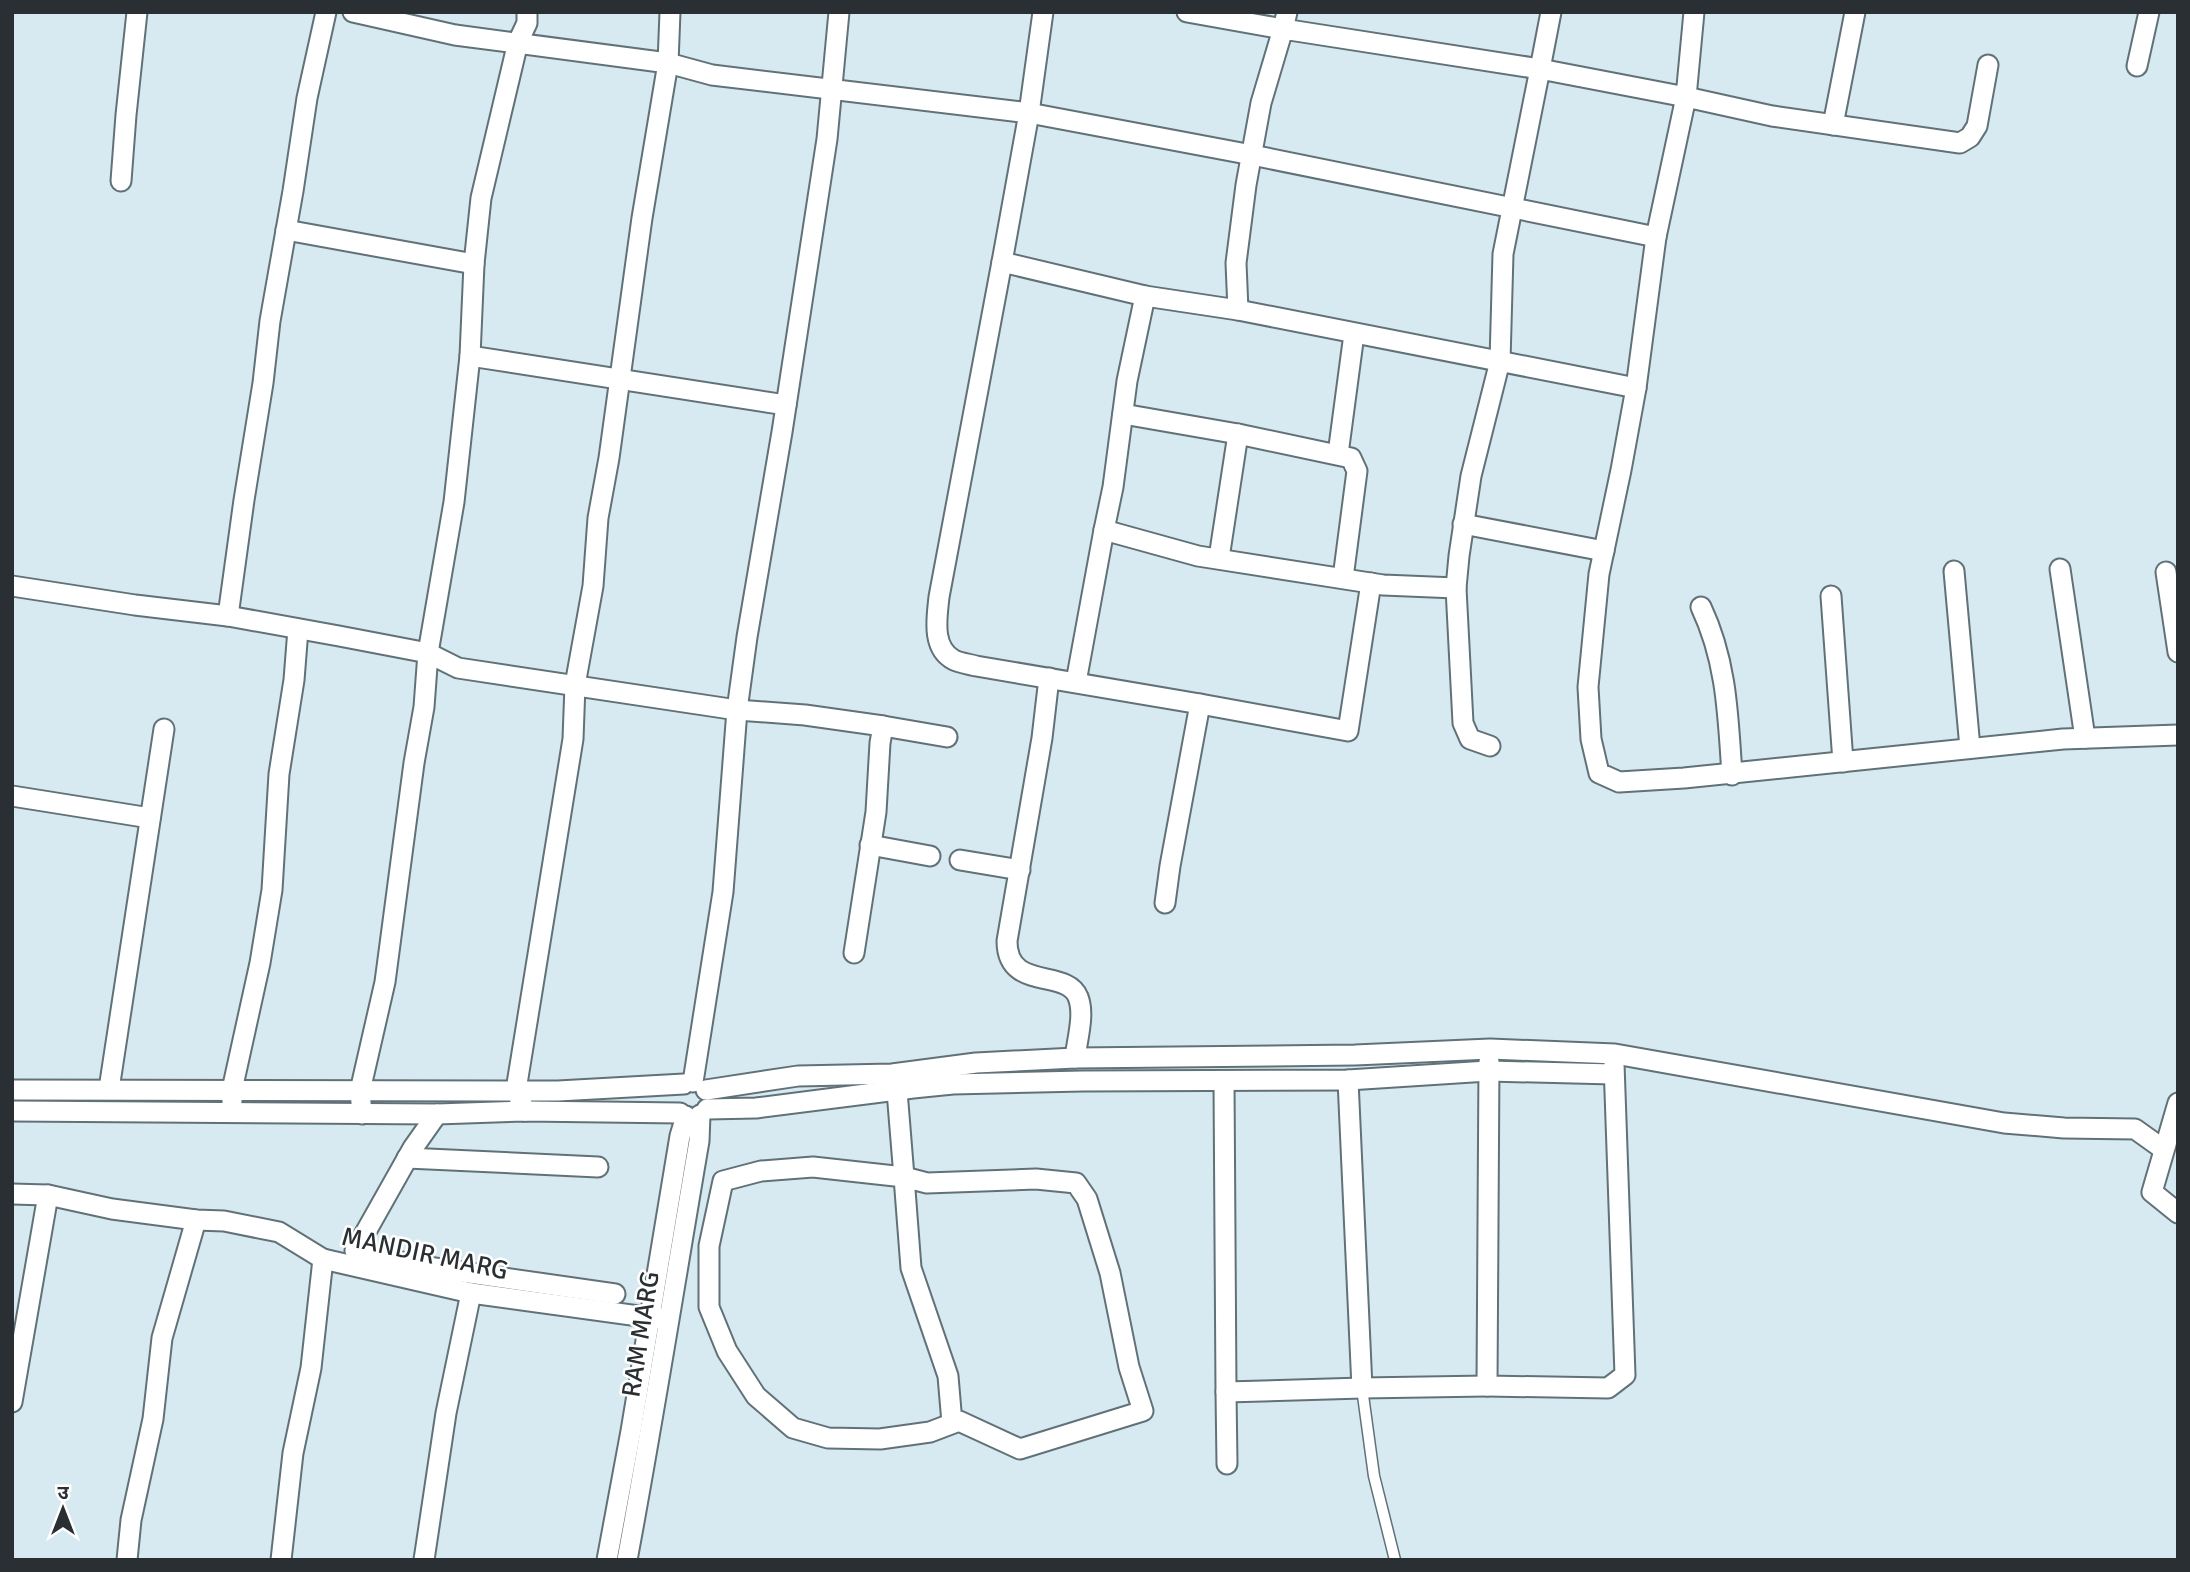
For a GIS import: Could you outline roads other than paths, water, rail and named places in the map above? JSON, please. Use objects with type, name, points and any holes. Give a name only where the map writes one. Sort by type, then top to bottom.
[{"type":"street","points":[[121,181],[137,12]]},
{"type":"street","points":[[228,616],[270,321],[307,99],[326,12]]},
{"type":"street","points":[[353,12],[456,35],[668,63],[712,75],[1029,113],[1656,237]]},
{"type":"street","points":[[362,1114],[360,1091],[385,982],[424,707],[428,653],[454,502],[470,356],[474,264],[481,198],[518,43],[527,23],[527,12]]},
{"type":"street","points":[[525,1111],[516,1090],[573,739],[575,685],[593,586],[598,518],[642,218],[668,63],[670,12]]},
{"type":"street","name":"RAM MARG","points":[[627,1560],[651,1434],[659,1319],[699,1141],[694,1101],[723,892],[737,710],[833,88],[839,12]]},
{"type":"street","points":[[1043,12],[1029,113],[979,377],[936,626],[940,645],[952,660],[976,666],[1348,731],[1371,583]]},
{"type":"street","points":[[1187,12],[1285,21],[1686,97],[1772,116],[1960,142],[1970,137],[1977,126],[1988,65]]},
{"type":"street","points":[[1490,746],[1470,739],[1462,723],[1455,588],[1471,476],[1500,360],[1503,254],[1551,12]]},
{"type":"street","points":[[1694,12],[1686,97],[1656,237],[1636,388],[1598,587],[1588,687],[1591,739],[1599,772],[1619,782],[1731,775],[1970,748],[2085,738],[2178,735]]},
{"type":"street","points":[[1833,125],[1855,12]]},
{"type":"street","points":[[2137,66],[2149,12]]},
{"type":"street","points":[[1238,310],[1236,263],[1252,155],[1261,103],[1285,21]]},
{"type":"street","points":[[286,230],[474,264]]},
{"type":"street","points":[[1002,262],[1144,296],[1238,310],[1636,388]]},
{"type":"street","points":[[1076,682],[1144,296]]},
{"type":"street","points":[[1338,454],[1354,334]]},
{"type":"street","points":[[470,356],[786,405]]},
{"type":"street","points":[[1123,414],[1238,434],[1351,458],[1357,471],[1343,578]]},
{"type":"street","points":[[1219,558],[1238,434]]},
{"type":"street","points":[[1463,524],[1604,551]]},
{"type":"street","points":[[1104,530],[1198,555],[1371,583],[1455,588]]},
{"type":"street","points":[[2060,569],[2085,738]]},
{"type":"street","points":[[1954,571],[1970,748]]},
{"type":"street","points":[[2166,572],[2178,652]]},
{"type":"street","points":[[12,586],[228,616],[428,653],[458,668],[737,710],[805,715],[947,737]]},
{"type":"street","points":[[1831,596],[1843,762]]},
{"type":"street","points":[[1701,607],[1719,653],[1726,692],[1731,775]]},
{"type":"street","points":[[232,1113],[232,1090],[260,963],[272,890],[279,774],[294,680],[298,629]]},
{"type":"street","points":[[1049,678],[1007,955],[1012,964],[1021,971],[1072,988],[1078,995],[1080,1019],[1075,1058]]},
{"type":"street","points":[[1165,903],[1200,704]]},
{"type":"street","points":[[854,953],[876,812],[883,726]]},
{"type":"street","points":[[109,1089],[164,729]]},
{"type":"street","points":[[12,796],[150,818]]},
{"type":"street","points":[[870,845],[930,856]]},
{"type":"street","points":[[960,860],[1020,870]]},
{"type":"street","points":[[1487,1386],[1490,1049]]},
{"type":"street","points":[[12,1111],[437,1114],[525,1111],[694,1101],[798,1076],[892,1074],[976,1063],[1075,1058],[1355,1055],[1490,1049],[1615,1054],[2004,1124],[2135,1129],[2163,1149]]},
{"type":"street","points":[[1226,1392],[1487,1386],[1608,1388],[1625,1375],[1613,1074],[1615,1054]]},
{"type":"street","points":[[12,1090],[623,1089],[756,1108],[953,1084],[1348,1080],[1488,1071],[1613,1074]]},
{"type":"street","points":[[1348,1080],[1362,1388]]},
{"type":"street","points":[[1224,1081],[1227,1464]]},
{"type":"street","points":[[897,1091],[911,1268],[948,1376],[953,1423]]},
{"type":"street","points":[[2178,1103],[2152,1192],[2178,1213]]},
{"type":"street","points":[[437,1114],[407,1158],[355,1251],[414,1265],[615,1294]]},
{"type":"street","points":[[407,1158],[598,1167]]},
{"type":"street","points":[[813,1167],[904,1177],[927,1183],[1036,1179],[1076,1183],[1087,1199],[1110,1273],[1129,1367],[1143,1411],[1020,1449],[958,1421],[930,1432],[880,1439],[828,1438],[793,1428],[756,1396],[727,1351],[709,1307],[709,1246],[723,1181],[761,1171],[813,1167]]},
{"type":"street","name":"MANDIR MARG","points":[[12,1194],[48,1195],[112,1209],[224,1221],[279,1232],[323,1259],[471,1293],[659,1319]]},
{"type":"street","points":[[12,1402],[48,1195]]},
{"type":"street","points":[[127,1560],[131,1520],[153,1419],[162,1338],[196,1220]]},
{"type":"street","points":[[281,1560],[293,1453],[311,1368],[323,1259]]},
{"type":"street","points":[[424,1560],[446,1413],[471,1293]]},
{"type":"street","points":[[607,1560],[659,1319]]},
{"type":"lane","points":[[1362,1388],[1374,1476],[1395,1560]]}]
